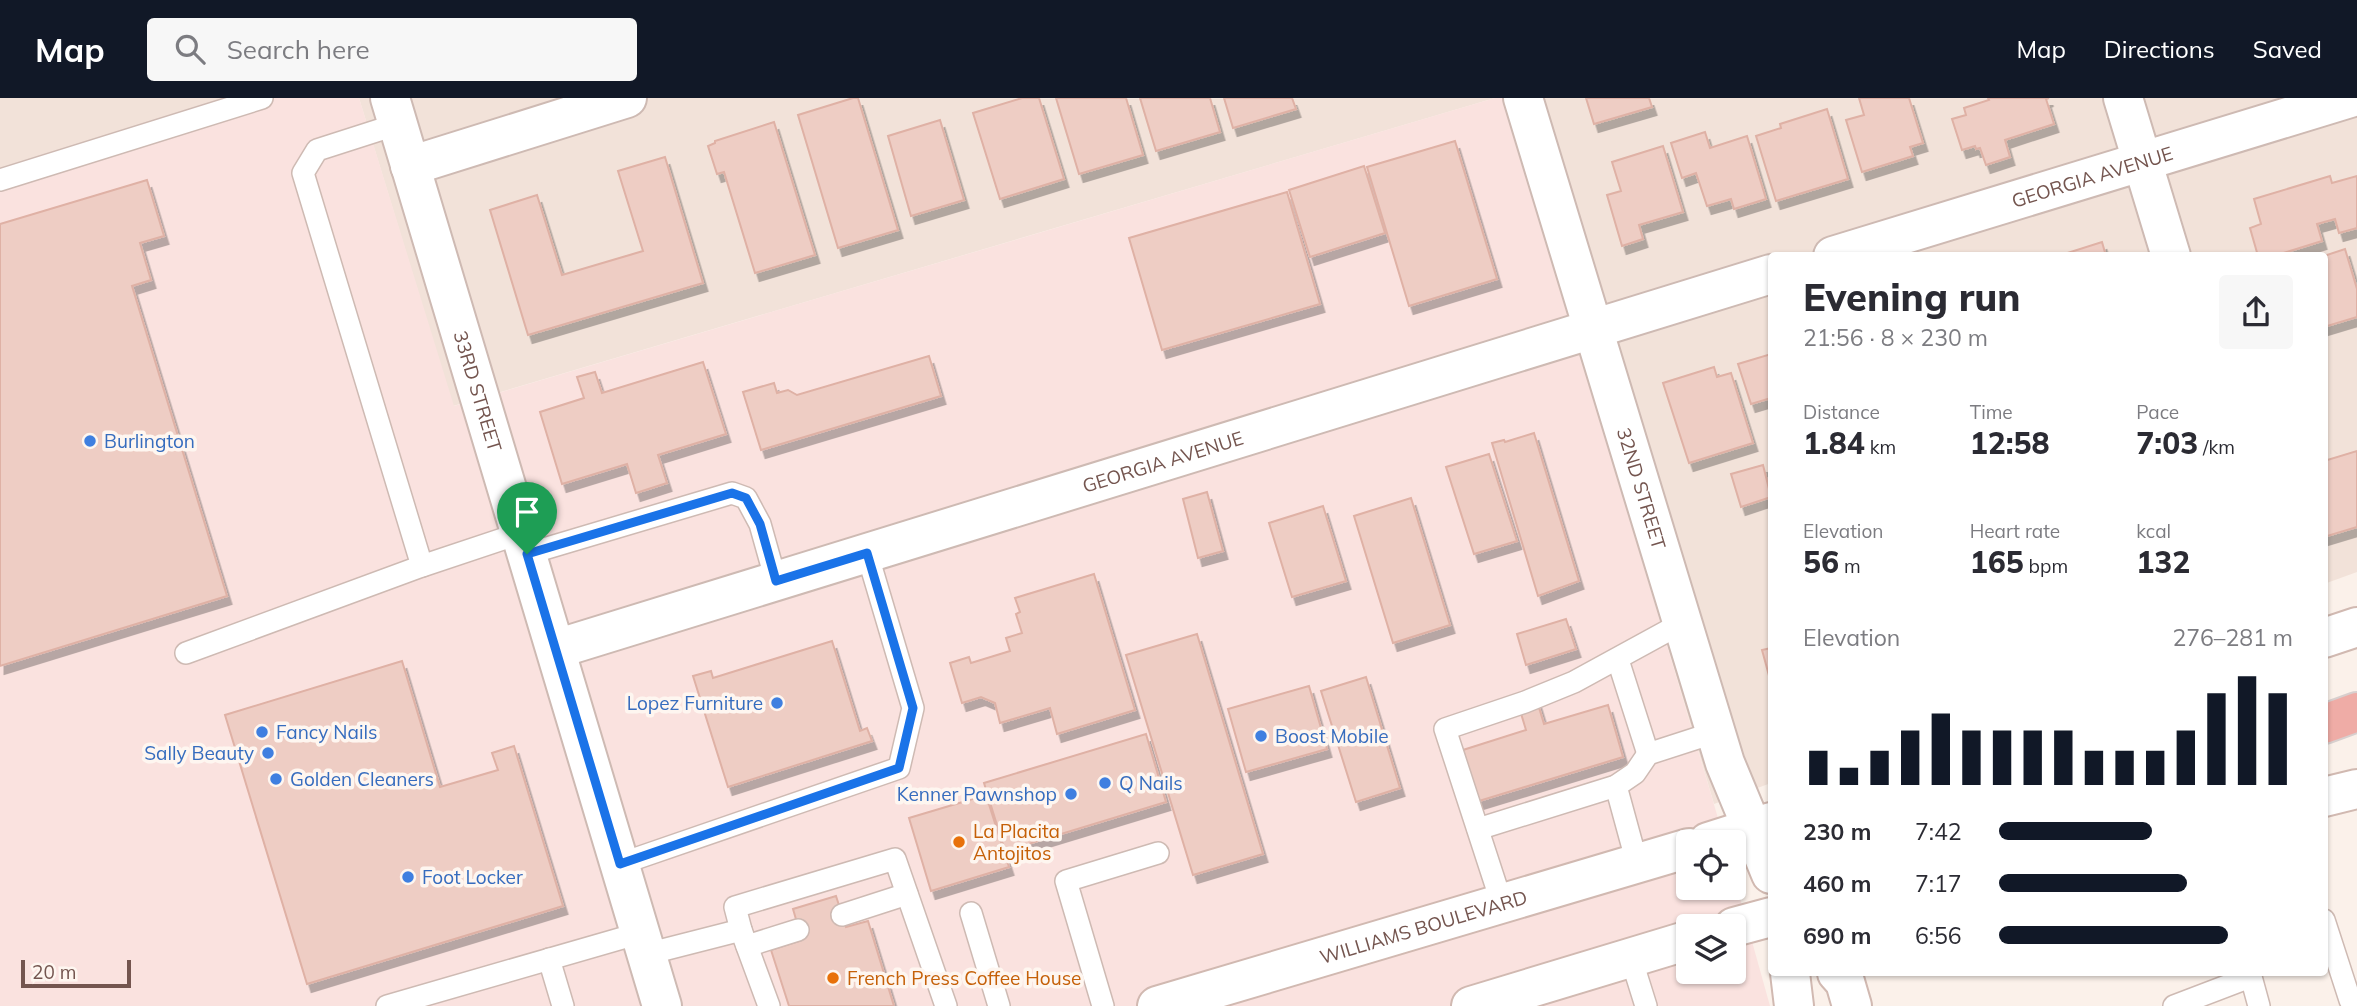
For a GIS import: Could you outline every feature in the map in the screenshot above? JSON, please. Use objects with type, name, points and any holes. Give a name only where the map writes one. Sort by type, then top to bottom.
[{"type":"highway","points":[[2328,723],[2357,712]]},
{"type":"street","points":[[410,166],[627,98]]},
{"type":"street","name":"32ND STREET","points":[[1523,98],[1725,763],[1762,825],[1768,858]]},
{"type":"street","points":[[2123,98],[2170,252]]},
{"type":"street","name":"GEORGIA AVENUE","points":[[1846,252],[2350,98]]},
{"type":"street","name":"33RD STREET","points":[[394,111],[662,1006]]},
{"type":"street","name":"GEORGIA AVENUE","points":[[556,649],[1768,276]]},
{"type":"street","points":[[2328,637],[2357,627]]},
{"type":"street","points":[[2328,796],[2357,789]]},
{"type":"street","name":"WILLIAMS BOULEVARD","points":[[1157,1006],[1676,852]]},
{"type":"street","points":[[1746,924],[1768,918]]},
{"type":"street","points":[[1484,1004],[1541,996],[1631,958],[1676,944]]},
{"type":"street","points":[[1839,976],[1852,1006]]},
{"type":"lane","points":[[0,180],[262,98]]},
{"type":"lane","points":[[394,111],[317,150],[303,173],[422,566]]},
{"type":"lane","points":[[186,653],[422,566],[732,493],[746,498],[760,524],[776,581]]},
{"type":"lane","points":[[620,864],[899,768],[913,708],[867,553]]},
{"type":"lane","points":[[1502,904],[1445,729],[1574,682],[1618,660],[1682,622]]},
{"type":"lane","points":[[1618,660],[1648,754]]},
{"type":"lane","points":[[1478,829],[1616,786],[1635,773],[1648,754],[1716,732]]},
{"type":"lane","points":[[1616,786],[1637,863]]},
{"type":"lane","points":[[1103,1006],[1066,881],[1157,853]]},
{"type":"lane","points":[[769,1006],[735,907],[895,859],[946,1006]]},
{"type":"lane","points":[[842,915],[907,894]]},
{"type":"lane","points":[[971,913],[999,1006]]},
{"type":"lane","points":[[387,1006],[549,959],[643,943],[744,938],[798,930]]},
{"type":"lane","points":[[2328,931],[2353,1001]]},
{"type":"lane","points":[[1631,958],[1646,1006]]},
{"type":"lane","points":[[549,959],[563,1006]]},
{"type":"lane","points":[[2174,1006],[2243,976]]},
{"type":"lane","points":[[2249,976],[2259,1006]]},
{"type":"shaded area","points":[[0,98],[231,98],[0,169]]},
{"type":"shaded area","points":[[231,98],[359,98],[454,406],[1495,98],[1506,98],[1721,830],[1676,830],[1676,900],[1740,900],[1744,914],[1676,914],[1676,984],[1746,984],[1746,920],[1770,1006],[0,1006],[0,169]]},
{"type":"shaded area","points":[[359,98],[1495,98],[453,406]]},
{"type":"shaded area","points":[[1506,98],[2357,98],[2357,572],[2328,583],[2328,252],[1768,252],[1768,784],[1714,804]]},
{"type":"building","points":[[858,98],[898,230],[838,248],[798,115]]},
{"type":"building","points":[[1022,98],[1039,98],[1064,179],[1000,199],[973,113]]},
{"type":"building","points":[[1056,98],[1126,98],[1143,155],[1079,174]]},
{"type":"building","points":[[1140,98],[1210,98],[1220,132],[1156,151]]},
{"type":"building","points":[[1224,98],[1292,98],[1296,109],[1233,128]]},
{"type":"building","points":[[1586,98],[1649,98],[1652,107],[1594,124]]},
{"type":"building","points":[[1859,98],[1909,98],[1923,143],[1910,147],[1913,156],[1862,172],[1846,120],[1864,115]]},
{"type":"building","points":[[1988,98],[2049,98],[2046,99],[2054,124],[2005,140],[2010,157],[1986,165],[1980,148],[1976,149],[1975,146],[1962,150],[1952,119],[1966,115],[1964,108],[1989,100]]},
{"type":"building","points":[[1827,109],[1848,179],[1776,201],[1756,136],[1781,128],[1780,124]]},
{"type":"building","points":[[940,120],[964,200],[911,216],[888,136]]},
{"type":"building","points":[[774,122],[815,255],[755,273],[724,172],[717,174],[708,146],[715,141]]},
{"type":"building","points":[[1705,132],[1710,148],[1747,136],[1766,199],[1734,209],[1731,199],[1707,206],[1696,173],[1682,178],[1671,143]]},
{"type":"building","points":[[1455,141],[1497,279],[1409,306],[1367,167]]},
{"type":"building","points":[[1663,146],[1683,212],[1639,225],[1643,239],[1622,246],[1607,195],[1621,191],[1612,162]]},
{"type":"building","points":[[665,157],[703,283],[528,335],[490,210],[537,195],[562,275],[643,251],[618,171]]},
{"type":"building","points":[[1364,166],[1385,233],[1310,257],[1289,190]]},
{"type":"building","points":[[2330,176],[2332,183],[2357,176],[2357,228],[2339,233],[2335,219],[2317,224],[2322,241],[2287,252],[2257,252],[2250,228],[2261,224],[2254,199]]},
{"type":"building","name":"Burlington","points":[[147,180],[164,236],[140,243],[151,280],[132,286],[227,596],[0,666],[0,224]]},
{"type":"building","points":[[1287,192],[1320,304],[1162,350],[1129,238]]},
{"type":"building","points":[[2102,242],[2105,252],[2071,252]]},
{"type":"building","points":[[2345,249],[2357,289],[2357,317],[2328,326],[2328,255]]},
{"type":"building","points":[[1768,355],[1768,399],[1751,404],[1738,364]]},
{"type":"building","points":[[929,356],[941,396],[761,450],[743,392],[774,383],[777,393],[788,390],[797,395]]},
{"type":"building","points":[[703,362],[726,434],[658,455],[667,483],[636,493],[627,464],[562,484],[540,412],[584,398],[577,377],[595,372],[602,393]]},
{"type":"building","points":[[1714,367],[1717,377],[1731,373],[1753,443],[1689,463],[1663,383]]},
{"type":"building","points":[[1534,433],[1579,581],[1538,596],[1492,443]]},
{"type":"building","points":[[2357,451],[2357,527],[2328,536],[2328,460]]},
{"type":"building","points":[[1489,454],[1517,541],[1474,554],[1446,467]]},
{"type":"building","points":[[1763,465],[1768,498],[1741,507],[1731,474]]},
{"type":"building","points":[[1207,492],[1223,551],[1198,558],[1183,499]]},
{"type":"building","points":[[1411,498],[1450,625],[1393,643],[1354,516]]},
{"type":"building","points":[[1323,506],[1346,581],[1292,597],[1269,523]]},
{"type":"building","points":[[1094,574],[1135,710],[1057,734],[1050,708],[1000,723],[995,703],[981,697],[962,703],[950,663],[969,657],[971,663],[1010,651],[1006,638],[1022,633],[1016,614],[1020,612],[1015,598]]},
{"type":"building","points":[[1566,619],[1576,649],[1526,665],[1517,634]]},
{"type":"building","points":[[1197,634],[1263,854],[1193,875],[1126,655]]},
{"type":"building","name":"Lopez Furniture","points":[[832,641],[860,731],[867,728],[872,741],[728,787],[693,676],[711,671],[713,678]]},
{"type":"building","points":[[1768,649],[1768,672],[1762,650]]},
{"type":"building","points":[[402,661],[440,787],[498,770],[492,753],[514,746],[563,906],[307,984],[225,715]]},
{"type":"building","points":[[1366,677],[1400,788],[1356,802],[1321,691]]},
{"type":"building","points":[[1309,686],[1327,749],[1246,772],[1228,709]]},
{"type":"building","points":[[1537,701],[1544,724],[1608,705],[1623,757],[1479,801],[1463,750],[1526,730],[1519,707]]},
{"type":"building","points":[[1146,734],[1166,802],[1005,851],[984,783]]},
{"type":"building","name":"La Placita Antojitos","points":[[986,795],[1009,867],[931,891],[909,818]]},
{"type":"building","name":"French Press Coffee House","points":[[836,896],[846,927],[868,921],[894,1006],[789,1006],[771,950],[802,940],[793,909]]},
{"type":"place","name":"Burlington","points":[[90,441]]},
{"type":"place","name":"Lopez Furniture","points":[[777,703]]},
{"type":"place","name":"Fancy Nails","points":[[262,732]]},
{"type":"place","name":"Boost Mobile","points":[[1261,736]]},
{"type":"place","name":"Sally Beauty","points":[[268,753]]},
{"type":"place","name":"Golden Cleaners","points":[[276,779]]},
{"type":"place","name":"Q Nails","points":[[1105,783]]},
{"type":"place","name":"Kenner Pawnshop","points":[[1071,794]]},
{"type":"place","name":"La Placita Antojitos","points":[[959,842]]},
{"type":"place","name":"Foot Locker","points":[[408,877]]},
{"type":"place","name":"French Press Coffee House","points":[[833,978]]},
{"type":"route","points":[[732,493],[746,498],[760,524],[776,581],[867,553],[913,708],[899,768],[620,864],[527,554],[732,493]]}]
